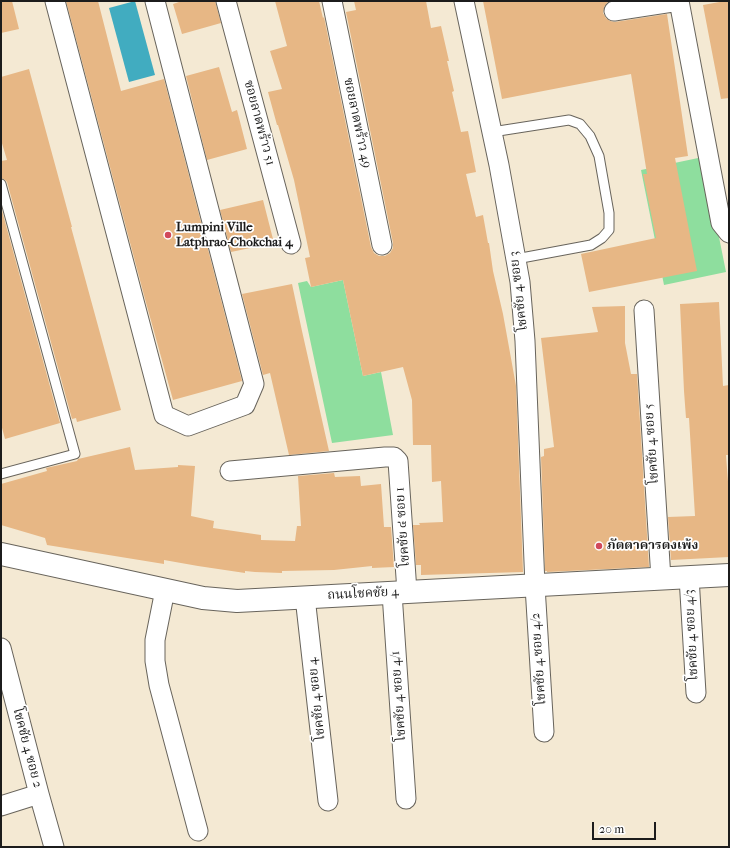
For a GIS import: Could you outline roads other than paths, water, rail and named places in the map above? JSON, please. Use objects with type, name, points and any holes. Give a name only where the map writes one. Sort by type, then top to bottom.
[{"type":"main road","name":"ถนนโชคชัย 4","points":[[1,554],[203,598],[237,601],[729,575]]},
{"type":"street","points":[[55,1],[164,415],[188,426],[245,405],[254,384],[155,1]]},
{"type":"street","name":"ซอยลาดพร้าว 51","points":[[226,1],[291,244]]},
{"type":"street","name":"ซอยลาดพร้าว 49","points":[[332,1],[382,245]]},
{"type":"street","name":"โชคชัย 4 ซอย 3","points":[[464,1],[499,165],[520,282],[525,341],[535,586]]},
{"type":"street","points":[[614,11],[679,1],[721,223],[729,233]]},
{"type":"street","name":"โชคชัย 4 ซอย 5","points":[[644,310],[661,579]]},
{"type":"street","name":"โชคชัย ๔ ซอย 1","points":[[230,471],[394,457],[398,461],[400,593]]},
{"type":"street","name":"โชคชัย 4 ซอย 4/3","points":[[689,578],[696,693]]},
{"type":"street","name":"โชคชัย 4 ซอย 4/2","points":[[535,586],[544,732]]},
{"type":"street","points":[[165,590],[155,640],[155,661],[159,685],[198,831]]},
{"type":"street","name":"โชคชัย 4 ซอย 4/1","points":[[400,593],[406,799]]},
{"type":"street","name":"โชคชัย 4 ซอย 4","points":[[305,597],[328,801]]},
{"type":"street","name":"โชคชัย 4 ซอย 2","points":[[2,657],[54,847]]},
{"type":"street","points":[[1,806],[39,794]]},
{"type":"lane","points":[[492,132],[569,120],[580,124],[590,136],[599,156],[609,213],[609,230],[602,238],[591,245],[516,259]]},
{"type":"lane","points":[[1,184],[75,454],[1,474]]},
{"type":"water","points":[[135,1],[155,75],[129,82],[109,8]]},
{"type":"place","name":"Lumpini Ville Latphrao-Chokchai 4","points":[[168,235]]},
{"type":"place","name":"ภัตตาคารตงเพ้ง","points":[[599,546]]}]
